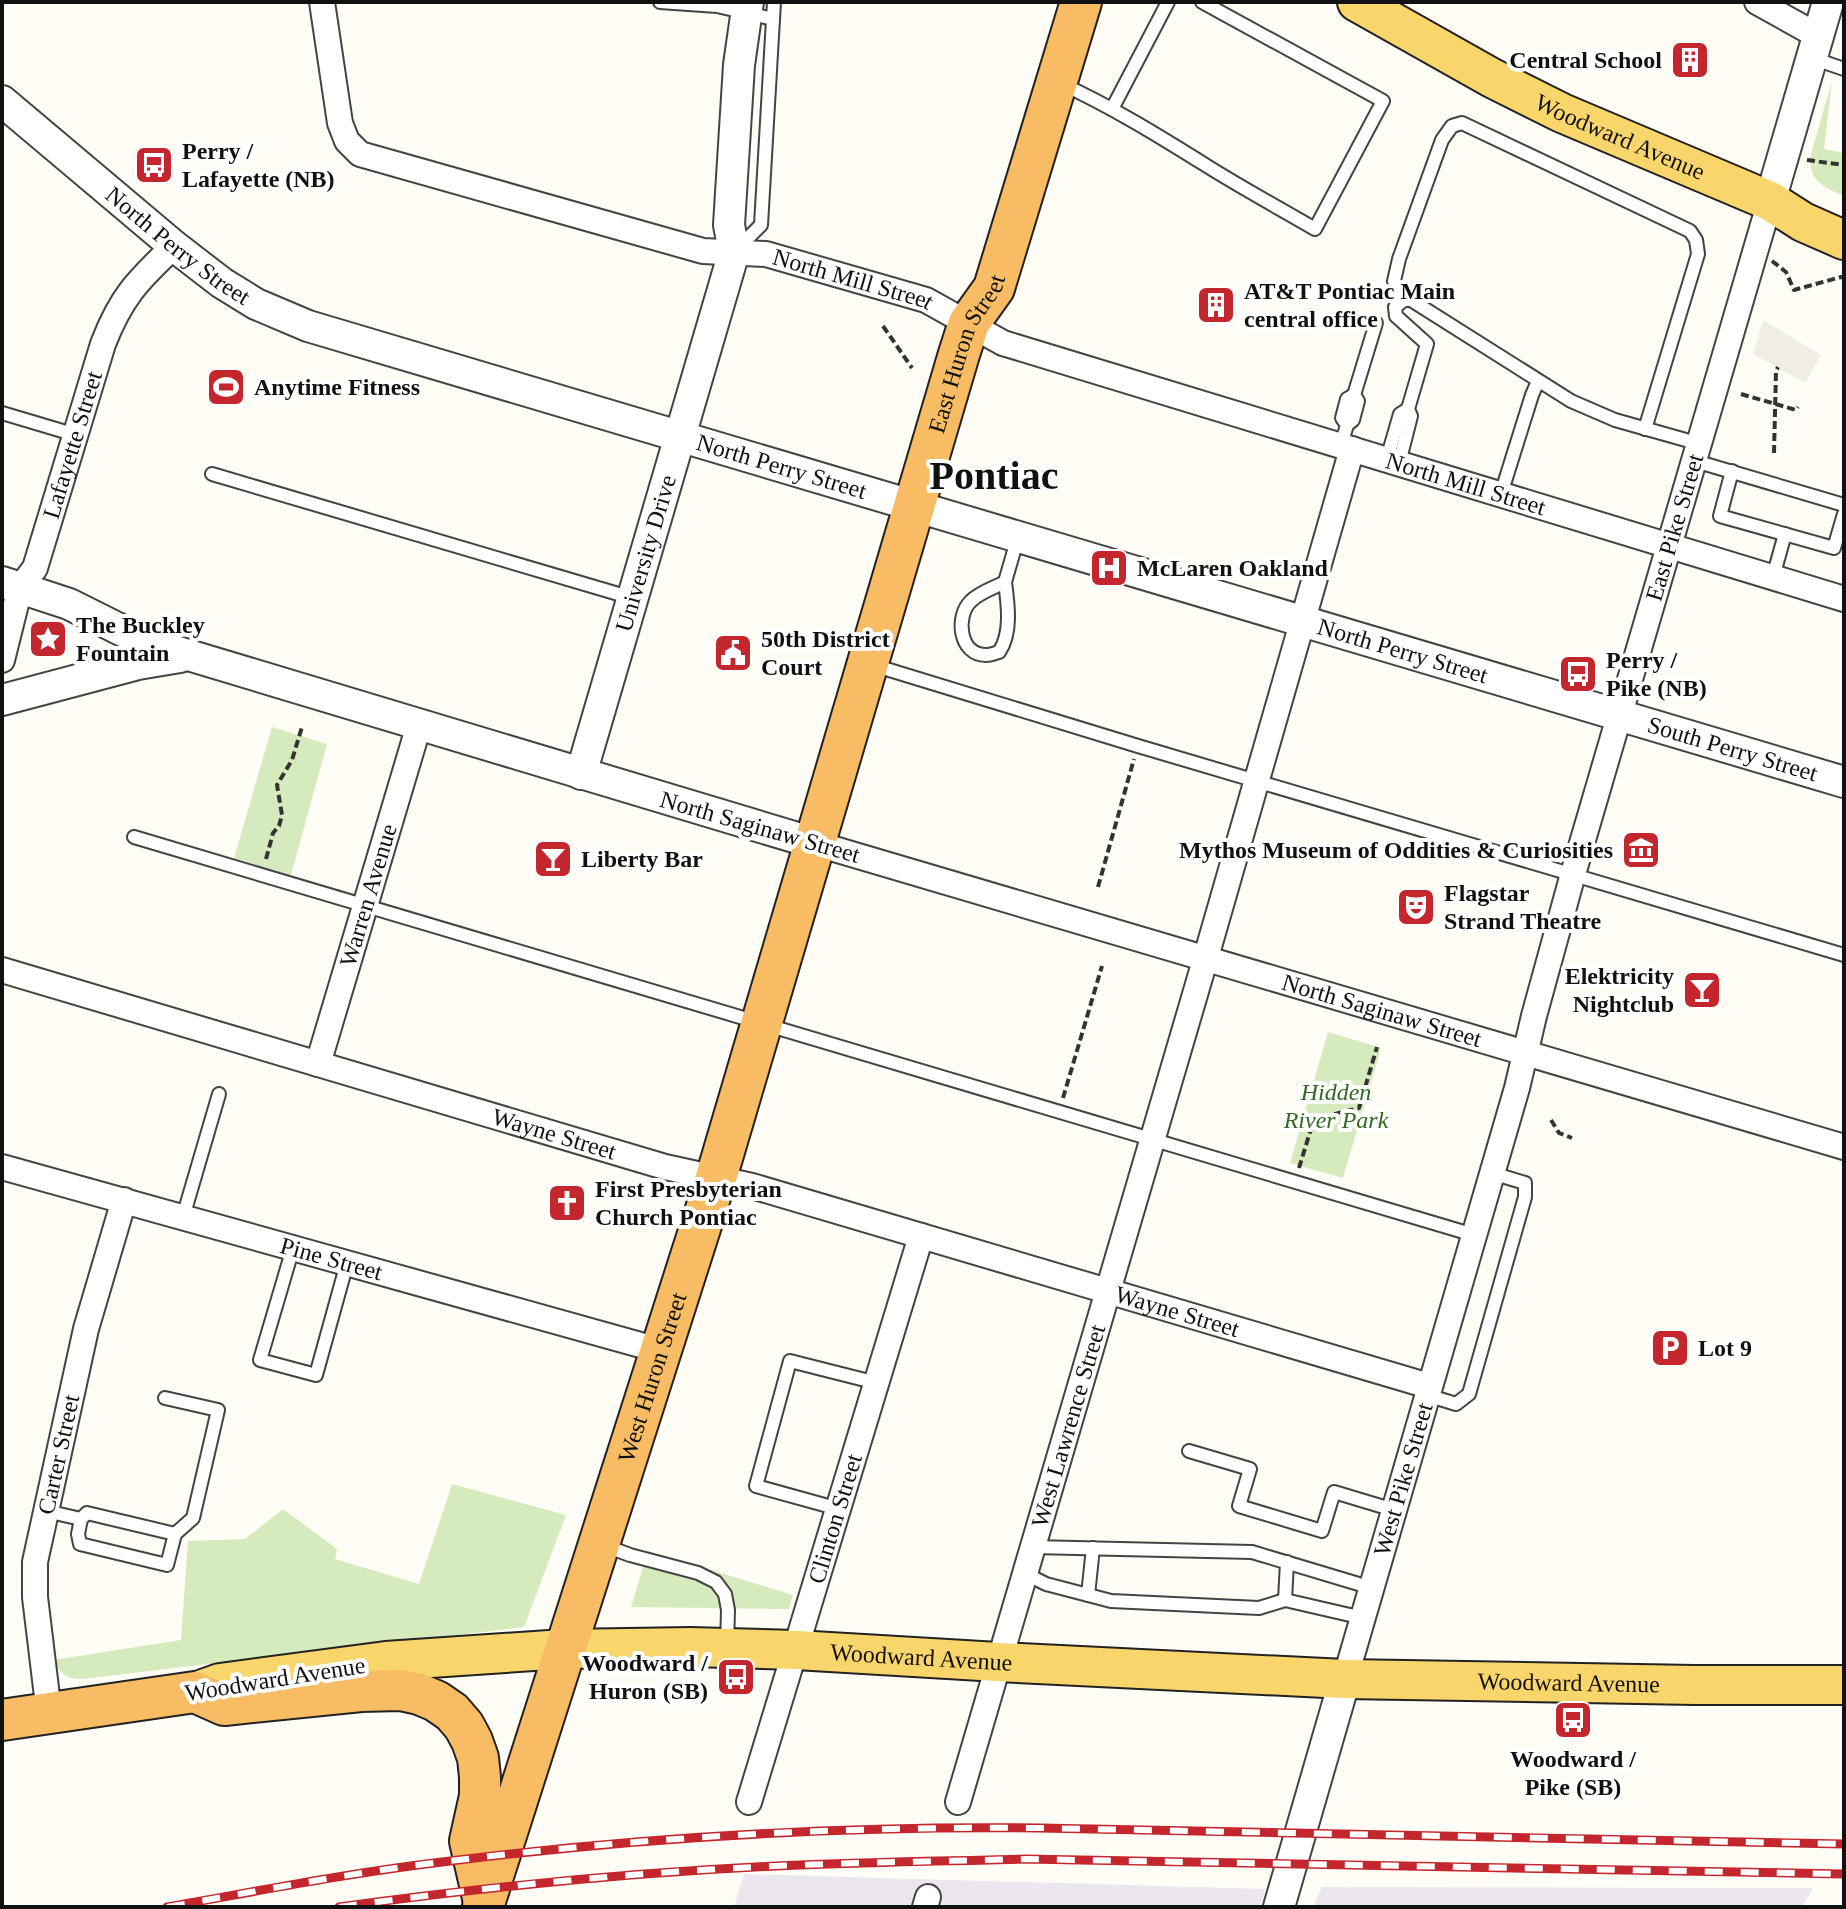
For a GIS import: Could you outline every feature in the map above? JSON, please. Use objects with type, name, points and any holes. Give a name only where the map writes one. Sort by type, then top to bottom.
[{"type":"highway","name":"East Huron Street","points":[[814,843],[969,323],[994,288],[1081,2]]},
{"type":"highway","name":"West Huron Street","points":[[483,1905],[716,1178],[814,843]]},
{"type":"highway","points":[[195,1692],[224,1705],[401,1690],[436,1701],[452,1712],[464,1726],[478,1758],[480,1796],[470,1841],[483,1905]]},
{"type":"highway","name":"Woodward Avenue","points":[[2,1720],[195,1692]]},
{"type":"main road","name":"Woodward Avenue","points":[[1357,2],[1492,78],[1562,113],[1770,201],[1803,222],[1844,240]]},
{"type":"main road","name":"Woodward Avenue","points":[[195,1692],[220,1683],[386,1661],[564,1649],[690,1647],[1345,1679],[1844,1685]]},
{"type":"street","name":"North Mill Street","points":[[322,2],[337,113],[347,141],[360,154],[703,251],[766,254],[926,300],[1003,343],[1346,440],[1393,461],[1844,599]]},
{"type":"street","points":[[1757,2],[1815,47]]},
{"type":"street","name":"East Pike Street","points":[[1525,1052],[1573,874],[1828,2]]},
{"type":"street","name":"University Drive","points":[[581,774],[734,252],[729,225],[739,65],[760,9]]},
{"type":"street","name":"North Perry Street","points":[[2,101],[174,246],[237,293],[308,326],[1620,715]]},
{"type":"street","name":"Lafayette Street","points":[[2,660],[11,585],[35,568],[103,344],[119,306],[130,290],[174,246]]},
{"type":"street","name":"West Lawrence Street","points":[[958,1802],[1302,621],[1346,440]]},
{"type":"street","name":"North Saginaw Street","points":[[11,585],[69,604],[145,642],[1844,1147]]},
{"type":"street","points":[[2,700],[138,664],[194,657]]},
{"type":"street","name":"South Perry Street","points":[[1620,715],[1844,782]]},
{"type":"street","name":"Warren Avenue","points":[[318,1064],[419,725]]},
{"type":"street","name":"Wayne Street","points":[[2,970],[665,1167],[752,1186],[1107,1291],[1428,1391]]},
{"type":"street","name":"West Pike Street","points":[[1279,1907],[1525,1052]]},
{"type":"street","name":"Pine Street","points":[[2,1167],[662,1351]]},
{"type":"street","name":"Carter Street","points":[[49,1713],[35,1562],[86,1329],[124,1200]]},
{"type":"street","name":"Clinton Street","points":[[749,1802],[921,1236]]},
{"type":"lane","points":[[660,2],[760,9]]},
{"type":"lane","points":[[1112,109],[1168,2]]},
{"type":"lane","points":[[1056,81],[1160,136],[1315,229],[1383,101],[1202,2]]},
{"type":"lane","points":[[1815,47],[1844,69]]},
{"type":"lane","points":[[1404,300],[1394,281],[1399,259],[1442,140],[1452,126],[1462,123],[1690,231],[1696,240],[1698,254],[1645,429]]},
{"type":"lane","points":[[1393,461],[1400,414],[1408,409],[1427,344],[1396,316],[1395,307],[1404,300],[1411,300],[1538,381],[1587,408],[1698,452],[1732,471],[1844,505]]},
{"type":"lane","points":[[1346,440],[1358,401],[1354,395],[1376,323]]},
{"type":"lane","points":[[1501,494],[1538,381]]},
{"type":"lane","points":[[2,413],[76,435]]},
{"type":"lane","points":[[1732,471],[1720,516],[1834,548],[1844,514]]},
{"type":"lane","points":[[212,474],[632,598]]},
{"type":"lane","points":[[1773,577],[1785,534]]},
{"type":"lane","points":[[1005,582],[970,602],[964,611],[962,634],[967,645],[976,653],[986,655],[999,652],[1006,643],[1005,582],[1018,537]]},
{"type":"lane","points":[[868,663],[1844,955]]},
{"type":"lane","points":[[134,837],[1474,1235]]},
{"type":"lane","points":[[183,1217],[219,1094]]},
{"type":"lane","points":[[1428,1391],[1456,1404],[1469,1394],[1525,1197],[1525,1183],[1492,1173]]},
{"type":"lane","points":[[293,1248],[260,1360],[316,1375],[347,1263]]},
{"type":"lane","points":[[839,1509],[756,1486],[790,1361],[877,1383]]},
{"type":"lane","points":[[165,1398],[218,1410],[193,1518],[175,1534],[167,1565],[80,1544],[78,1534],[81,1519],[87,1513],[175,1534]]},
{"type":"lane","points":[[1189,1451],[1250,1469],[1239,1506],[1322,1531],[1334,1492],[1394,1510]]},
{"type":"lane","points":[[46,1511],[81,1519]]},
{"type":"lane","points":[[598,1543],[698,1573],[716,1582],[725,1594],[728,1610],[726,1648]]},
{"type":"lane","points":[[1032,1547],[1252,1552],[1372,1588]]},
{"type":"lane","points":[[1088,1595],[1093,1548]]},
{"type":"lane","points":[[1285,1600],[1287,1562]]},
{"type":"lane","points":[[1024,1573],[1046,1584],[1111,1601],[1259,1608],[1285,1600],[1363,1618]]},
{"type":"path","points":[[1807,160],[1844,165]]},
{"type":"path","points":[[1786,272],[1794,290],[1844,278]]},
{"type":"path","points":[[883,326],[912,368]]},
{"type":"path","points":[[1774,453],[1778,367]]},
{"type":"path","points":[[1741,394],[1796,410],[1798,407]]},
{"type":"path","points":[[53,627],[61,637],[60,644],[55,650],[43,651],[37,646],[36,635],[41,628],[53,627]]},
{"type":"path","points":[[262,875],[273,833],[282,815],[277,785],[292,760],[302,727]]},
{"type":"path","points":[[1098,887],[1138,746]]},
{"type":"path","points":[[1058,1112],[1102,966]]},
{"type":"path","points":[[1295,1182],[1314,1119],[1359,1108],[1377,1047]]},
{"type":"path","points":[[1551,1120],[1559,1133],[1572,1138]]},
{"type":"shaded area","points":[[1763,320],[1821,355],[1805,383],[1753,354]]},
{"type":"shaded area","points":[[744,1874],[1265,1889],[1260,1907],[734,1907]]},
{"type":"shaded area","points":[[1322,1887],[1813,1888],[1802,1907],[1313,1907]]},
{"type":"green space","points":[[1832,81],[1824,149],[1844,153],[1844,196],[1818,181],[1810,163]]},
{"type":"green space","points":[[272,727],[327,744],[291,875],[234,858]]},
{"type":"green space","name":"Hidden River Park","points":[[1328,1032],[1381,1048],[1343,1178],[1290,1163]]},
{"type":"green space","points":[[452,1484],[566,1515],[524,1627],[82,1679],[64,1675],[53,1660],[181,1640],[188,1541],[245,1539],[283,1509],[337,1549],[335,1559],[419,1584]]},
{"type":"green space","points":[[648,1551],[793,1595],[789,1609],[631,1607]]},
{"type":"railway","points":[[167,1907],[373,1871],[517,1853],[815,1831],[1040,1828],[1844,1844]]},
{"type":"railway","points":[[339,1907],[627,1875],[828,1864],[1026,1859],[1844,1874]]},
{"type":"place","name":"Central School","points":[[1690,60]]},
{"type":"place","name":"Perry / Lafayette (NB)","points":[[154,165]]},
{"type":"place","name":"AT&T Pontiac Main central office","points":[[1216,305]]},
{"type":"place","name":"Anytime Fitness","points":[[226,387]]},
{"type":"place","name":"McLaren Oakland","points":[[1109,568]]},
{"type":"place","name":"The Buckley Fountain","points":[[48,639]]},
{"type":"place","name":"50th District Court","points":[[733,653]]},
{"type":"place","name":"Perry / Pike (NB)","points":[[1578,674]]},
{"type":"place","name":"Mythos Museum of Oddities & Curiosities","points":[[1641,850]]},
{"type":"place","name":"Liberty Bar","points":[[553,859]]},
{"type":"place","name":"Flagstar Strand Theatre","points":[[1416,907]]},
{"type":"place","name":"Elektricity Nightclub","points":[[1702,990]]},
{"type":"place","name":"First Presbyterian Church Pontiac","points":[[567,1203]]},
{"type":"place","name":"Lot 9","points":[[1670,1348]]},
{"type":"place","name":"Woodward / Huron (SB)","points":[[736,1677]]},
{"type":"place","name":"Woodward / Pike (SB)","points":[[1573,1720]]},
{"type":"district","name":"Pontiac","points":[[994,475]]}]
